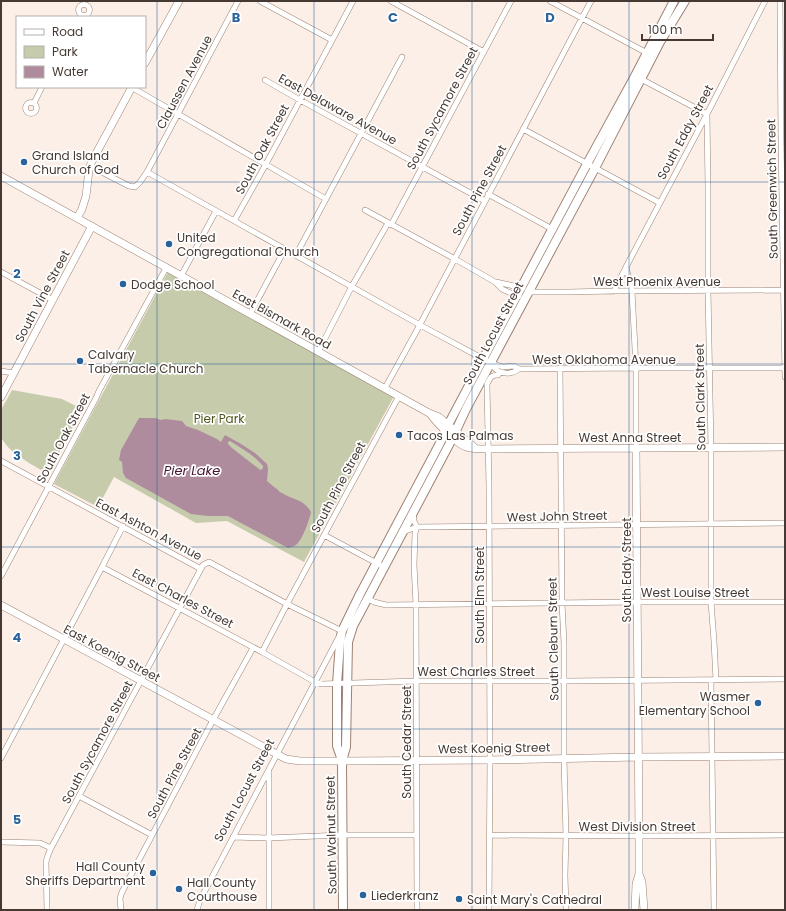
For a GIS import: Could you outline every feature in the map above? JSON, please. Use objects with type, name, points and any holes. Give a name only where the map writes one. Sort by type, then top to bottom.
[{"type":"main road","name":"South Locust Street","points":[[338,684],[342,630],[360,594],[413,513],[466,409],[517,296],[525,290],[552,229],[674,1]]},
{"type":"main road","name":"South Locust Street","points":[[347,683],[348,642],[353,626],[367,598],[380,565],[447,428],[487,361],[525,290],[595,168],[660,42],[685,1]]},
{"type":"main road","name":"South Walnut Street","points":[[342,761],[346,747],[347,683]]},
{"type":"main road","name":"South Walnut Street","points":[[338,684],[338,746],[342,761],[343,910]]},
{"type":"street","points":[[146,61],[178,1]]},
{"type":"street","name":"Claussen Avenue","points":[[90,166],[128,186],[136,187],[147,172],[238,1]]},
{"type":"street","points":[[260,1],[332,40]]},
{"type":"street","name":"South Oak Street","points":[[234,221],[266,164],[352,1]]},
{"type":"street","points":[[391,1],[484,52]]},
{"type":"street","name":"South Sycamore Street","points":[[318,352],[352,286],[390,224],[422,167],[511,1]]},
{"type":"street","points":[[550,1],[647,53]]},
{"type":"street","name":"South Pine Street","points":[[385,388],[420,325],[591,1]]},
{"type":"street","name":"South Eddy Street","points":[[614,291],[764,3],[768,1]]},
{"type":"street","name":"South Greenwich Street","points":[[780,1],[785,377]]},
{"type":"street","points":[[296,255],[402,57]]},
{"type":"street","points":[[641,79],[707,114]]},
{"type":"street","name":"East Delaware Avenue","points":[[265,80],[485,201]]},
{"type":"street","points":[[34,103],[42,88]]},
{"type":"street","points":[[77,218],[82,209],[86,196],[90,166],[130,88]]},
{"type":"street","points":[[133,88],[326,199]]},
{"type":"street","name":"South Clark Street","points":[[707,114],[711,448],[711,602],[714,641],[712,756],[714,910]]},
{"type":"street","points":[[523,129],[660,203]]},
{"type":"street","name":"West Oklahoma Avenue","points":[[147,172],[420,325],[487,361],[503,367],[514,366],[519,369],[785,368]]},
{"type":"street","name":"East Bismark Road","points":[[1,176],[429,413]]},
{"type":"street","points":[[488,194],[552,229]]},
{"type":"street","name":"West Phoenix Avenue","points":[[365,210],[495,282],[525,290],[568,292],[784,290]]},
{"type":"street","points":[[180,276],[216,211]]},
{"type":"street","name":"South Vine Street","points":[[1,397],[92,226]]},
{"type":"street","points":[[250,314],[285,249]]},
{"type":"street","name":"South Eddy Street","points":[[626,267],[632,291],[636,368],[639,874],[636,884],[635,910]]},
{"type":"street","name":"South Oak Street","points":[[1,576],[166,268]]},
{"type":"street","points":[[1,272],[53,300]]},
{"type":"street","name":"West Phoenix Avenue","points":[[495,282],[502,289],[517,296]]},
{"type":"street","name":"West Oklahoma Avenue","points":[[487,361],[493,368],[500,372],[514,373],[519,369]]},
{"type":"street","name":"South Cleburn Street","points":[[560,368],[566,910]]},
{"type":"street","points":[[1,371],[13,373]]},
{"type":"street","name":"South Elm Street","points":[[490,835],[489,526],[486,384],[490,377],[493,375],[498,375],[500,372]]},
{"type":"street","name":"South Pine Street","points":[[262,652],[399,396]]},
{"type":"street","name":"West Anna Street","points":[[429,413],[439,417],[447,428],[464,446],[468,448],[785,447]]},
{"type":"street","name":"East Ashton Avenue","points":[[1,461],[201,569],[209,562],[287,604]]},
{"type":"street","name":"South Cedar Street","points":[[413,513],[414,521],[417,527],[415,533],[414,565],[416,604],[416,835]]},
{"type":"street","name":"West John Street","points":[[402,532],[417,527],[785,523]]},
{"type":"street","points":[[1,758],[123,526]]},
{"type":"street","points":[[324,535],[380,565]]},
{"type":"street","name":"East Charles Street","points":[[102,567],[262,652]]},
{"type":"street","name":"South Sycamore Street","points":[[47,910],[46,862],[51,848],[201,569]]},
{"type":"street","name":"West Louise Street","points":[[367,598],[374,602],[386,605],[785,602]]},
{"type":"street","points":[[287,604],[342,630]]},
{"type":"street","name":"East Koenig Street","points":[[1,605],[213,720]]},
{"type":"street","name":"South Locust Street","points":[[196,910],[342,630]]},
{"type":"street","name":"South Pine Street","points":[[120,910],[120,898],[122,892],[253,648]]},
{"type":"street","points":[[262,652],[315,682]]},
{"type":"street","name":"West Charles Street","points":[[315,682],[322,684],[338,684],[416,681],[785,679]]},
{"type":"street","name":"West Koenig Street","points":[[213,720],[286,759],[300,761],[785,756]]},
{"type":"street","points":[[269,770],[269,910]]},
{"type":"street","points":[[79,796],[152,835]]},
{"type":"street","points":[[233,838],[416,835],[417,910]]},
{"type":"street","points":[[489,910],[490,835]]},
{"type":"street","name":"West Division Street","points":[[490,835],[785,835]]},
{"type":"street","points":[[1,842],[40,843],[51,848]]},
{"type":"street","name":"South Eddy Street","points":[[639,874],[642,882],[644,910]]},
{"type":"green space","name":"Pier Park","points":[[168,272],[394,396],[304,562],[227,521],[196,523],[114,477],[98,507],[54,484]]},
{"type":"green space","points":[[12,390],[62,399],[76,406],[78,411],[74,419],[74,425],[48,474],[13,452],[2,439],[1,410]]},
{"type":"water","name":"Pier Lake","points":[[139,418],[182,421],[186,426],[198,430],[221,442],[225,435],[255,453],[267,464],[267,481],[269,483],[280,492],[302,502],[308,508],[311,512],[304,534],[297,544],[288,548],[228,516],[191,514],[126,478],[123,473],[122,462],[119,460],[121,450]],"holes":[[[230,441],[255,458],[263,466],[263,468],[261,470],[259,469],[232,448],[228,444]]]},
{"type":"place","name":"Grand Island Church of God","points":[[24,162]]},
{"type":"place","name":"United Congregational Church","points":[[169,244]]},
{"type":"place","name":"Dodge School","points":[[123,284]]},
{"type":"place","name":"Calvary Tabernacle Church","points":[[80,361]]},
{"type":"place","name":"Tacos Las Palmas","points":[[399,435]]},
{"type":"place","name":"Wasmer Elementary School","points":[[758,703]]},
{"type":"place","name":"Hall County Sheriffs Department","points":[[153,873]]},
{"type":"place","name":"Hall County Courthouse","points":[[179,889]]},
{"type":"place","name":"Liederkranz","points":[[363,895]]},
{"type":"place","name":"Saint Mary's Cathedral","points":[[459,899]]}]
